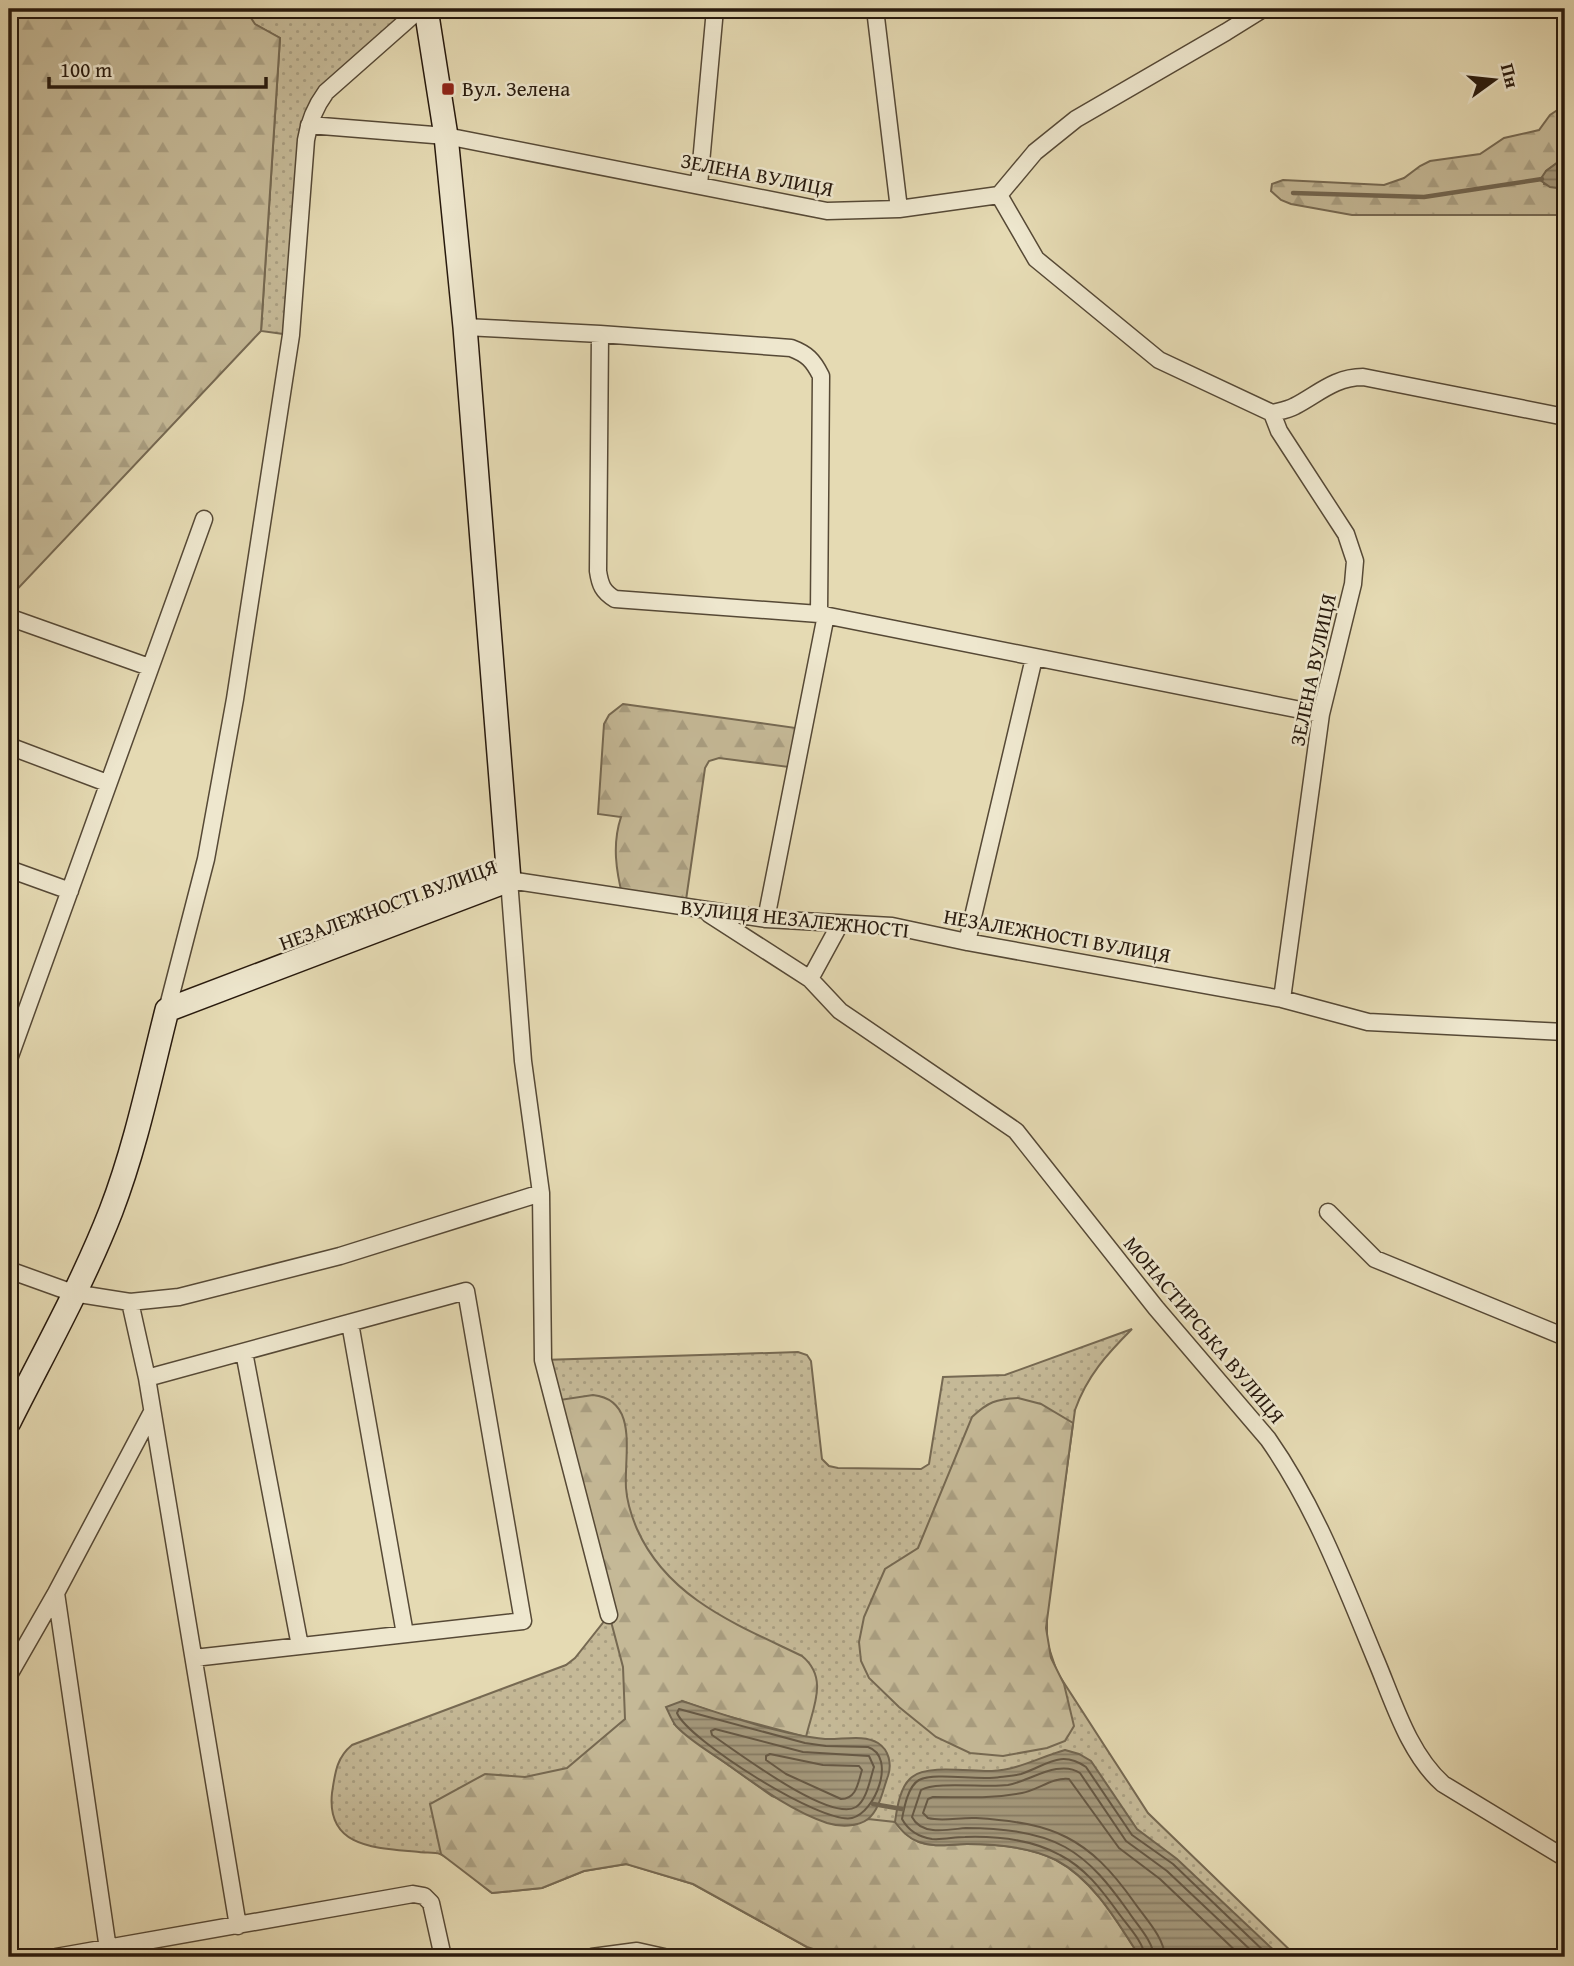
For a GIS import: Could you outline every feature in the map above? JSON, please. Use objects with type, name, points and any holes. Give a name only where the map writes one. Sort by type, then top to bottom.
[{"type":"street","points":[[9,1422],[107,1222],[130,1155],[205,859],[235,699],[291,335],[309,125],[315,106],[326,92],[420,9]]},
{"type":"street","points":[[426,9],[446,136],[465,327],[523,1061],[541,1193],[543,1360],[609,1615]]},
{"type":"street","points":[[699,186],[715,9]]},
{"type":"street","points":[[875,9],[899,209]]},
{"type":"street","points":[[1263,9],[1076,119],[1035,152],[999,195],[1035,259],[1160,360],[1272,413],[1293,407],[1348,377],[1363,377],[1565,417]]},
{"type":"street","name":"ЗЕЛЕНА ВУЛИЦЯ","points":[[309,125],[446,136],[827,211],[899,209],[999,195]]},
{"type":"street","points":[[465,327],[791,348],[814,361],[821,376],[822,614],[766,919]]},
{"type":"street","points":[[600,334],[598,571],[600,584],[606,593],[615,599],[822,614],[1321,714]]},
{"type":"street","name":"ЗЕЛЕНА ВУЛИЦЯ","points":[[1272,413],[1279,431],[1346,534],[1354,561],[1353,584],[1321,714],[1282,999]]},
{"type":"street","points":[[9,1059],[204,519]]},
{"type":"street","points":[[14,619],[149,667]]},
{"type":"street","points":[[967,942],[1034,658]]},
{"type":"street","points":[[9,746],[107,783]]},
{"type":"street","points":[[9,869],[70,891]]},
{"type":"street","name":"НЕЗАЛЕЖНОСТІ ВУЛИЦЯ","points":[[167,1010],[509,880],[766,919],[892,926],[1282,999],[1376,1023],[1565,1032]]},
{"type":"street","name":"МОНАСТИРСЬКА ВУЛИЦЯ","points":[[704,910],[810,979],[840,1011],[1016,1131],[1156,1308],[1282,1458],[1317,1521],[1403,1724],[1429,1770],[1443,1784],[1565,1858]]},
{"type":"street","points":[[810,979],[840,924]]},
{"type":"street","points":[[9,1007],[24,1013]]},
{"type":"street","points":[[9,1270],[74,1293],[130,1302],[179,1297],[340,1256],[541,1193]]},
{"type":"street","points":[[1328,1212],[1375,1259],[1565,1337]]},
{"type":"street","points":[[147,1378],[466,1291],[523,1621],[194,1658]]},
{"type":"street","points":[[130,1302],[147,1378],[238,1926]]},
{"type":"street","points":[[350,1323],[405,1634]]},
{"type":"street","points":[[244,1352],[300,1646]]},
{"type":"street","points":[[9,1675],[56,1593],[152,1412]]},
{"type":"street","points":[[56,1593],[108,1949]]},
{"type":"street","points":[[56,1957],[419,1894],[430,1903],[443,1957]]},
{"type":"street","points":[[592,1957],[637,1951],[664,1957]]},
{"type":"green space","points":[[9,9],[245,9],[255,24],[280,38],[261,331],[9,598]]},
{"type":"green space","points":[[245,9],[420,9],[315,106],[291,335],[261,331],[280,38],[254,24]]},
{"type":"green space","points":[[1565,105],[1565,157],[1546,171],[1544,184],[1565,189],[1565,215],[1352,215],[1291,204],[1271,191],[1272,184],[1283,180],[1384,185],[1404,178],[1430,161],[1480,154],[1504,138],[1539,130],[1550,115]]},
{"type":"green space","points":[[623,704],[803,729],[796,768],[719,758],[709,761],[705,768],[685,907],[623,898],[616,857],[621,817],[598,814],[604,724],[609,715]]},
{"type":"green space","points":[[1132,1329],[1099,1366],[1085,1387],[1075,1410],[1047,1612],[1047,1642],[1057,1672],[1148,1813],[1297,1957],[837,1957],[807,1947],[693,1884],[627,1864],[584,1871],[542,1888],[492,1893],[445,1856],[387,1849],[358,1842],[346,1835],[337,1825],[332,1811],[334,1779],[339,1761],[352,1745],[566,1665],[575,1658],[609,1615],[543,1360],[798,1352],[807,1355],[811,1361],[822,1459],[829,1466],[921,1469],[929,1464],[943,1377],[1005,1375]]},
{"type":"green space","points":[[593,1395],[608,1399],[617,1407],[623,1418],[627,1445],[626,1488],[630,1508],[637,1529],[650,1553],[686,1592],[730,1621],[802,1656],[815,1674],[817,1694],[806,1737],[719,1714],[682,1701],[674,1724],[772,1796],[852,1825],[868,1819],[895,1822],[908,1836],[925,1844],[1001,1846],[1024,1849],[1056,1860],[1082,1879],[1093,1891],[1140,1957],[837,1957],[807,1947],[693,1884],[626,1864],[584,1871],[542,1888],[492,1893],[441,1854],[430,1804],[485,1774],[525,1777],[567,1768],[625,1719],[623,1667],[553,1401]]},
{"type":"green space","points":[[1018,1398],[1041,1404],[1073,1423],[1046,1628],[1051,1658],[1064,1684],[1074,1726],[1065,1741],[1047,1748],[1003,1756],[970,1753],[936,1737],[869,1678],[861,1661],[859,1642],[864,1617],[885,1569],[918,1548],[972,1417],[993,1402]]},
{"type":"water","points":[[1565,157],[1565,189],[1550,187],[1540,180],[1546,171]]},
{"type":"water","points":[[682,1701],[753,1724],[808,1737],[866,1739],[878,1743],[887,1753],[890,1767],[875,1810],[864,1822],[843,1826],[827,1823],[788,1805],[682,1731],[666,1707]]},
{"type":"water","points":[[1065,1750],[1091,1761],[1137,1829],[1177,1859],[1281,1957],[1140,1957],[1093,1891],[1082,1879],[1056,1860],[1024,1849],[1001,1846],[925,1844],[908,1836],[895,1822],[905,1786],[919,1773],[939,1770],[1002,1770]]},
{"type":"waterway","points":[[1293,193],[1424,197],[1542,179]]},
{"type":"waterway","points":[[873,1804],[902,1809]]},
{"type":"place","name":"Вул. Зелена","points":[[448,89]]}]
